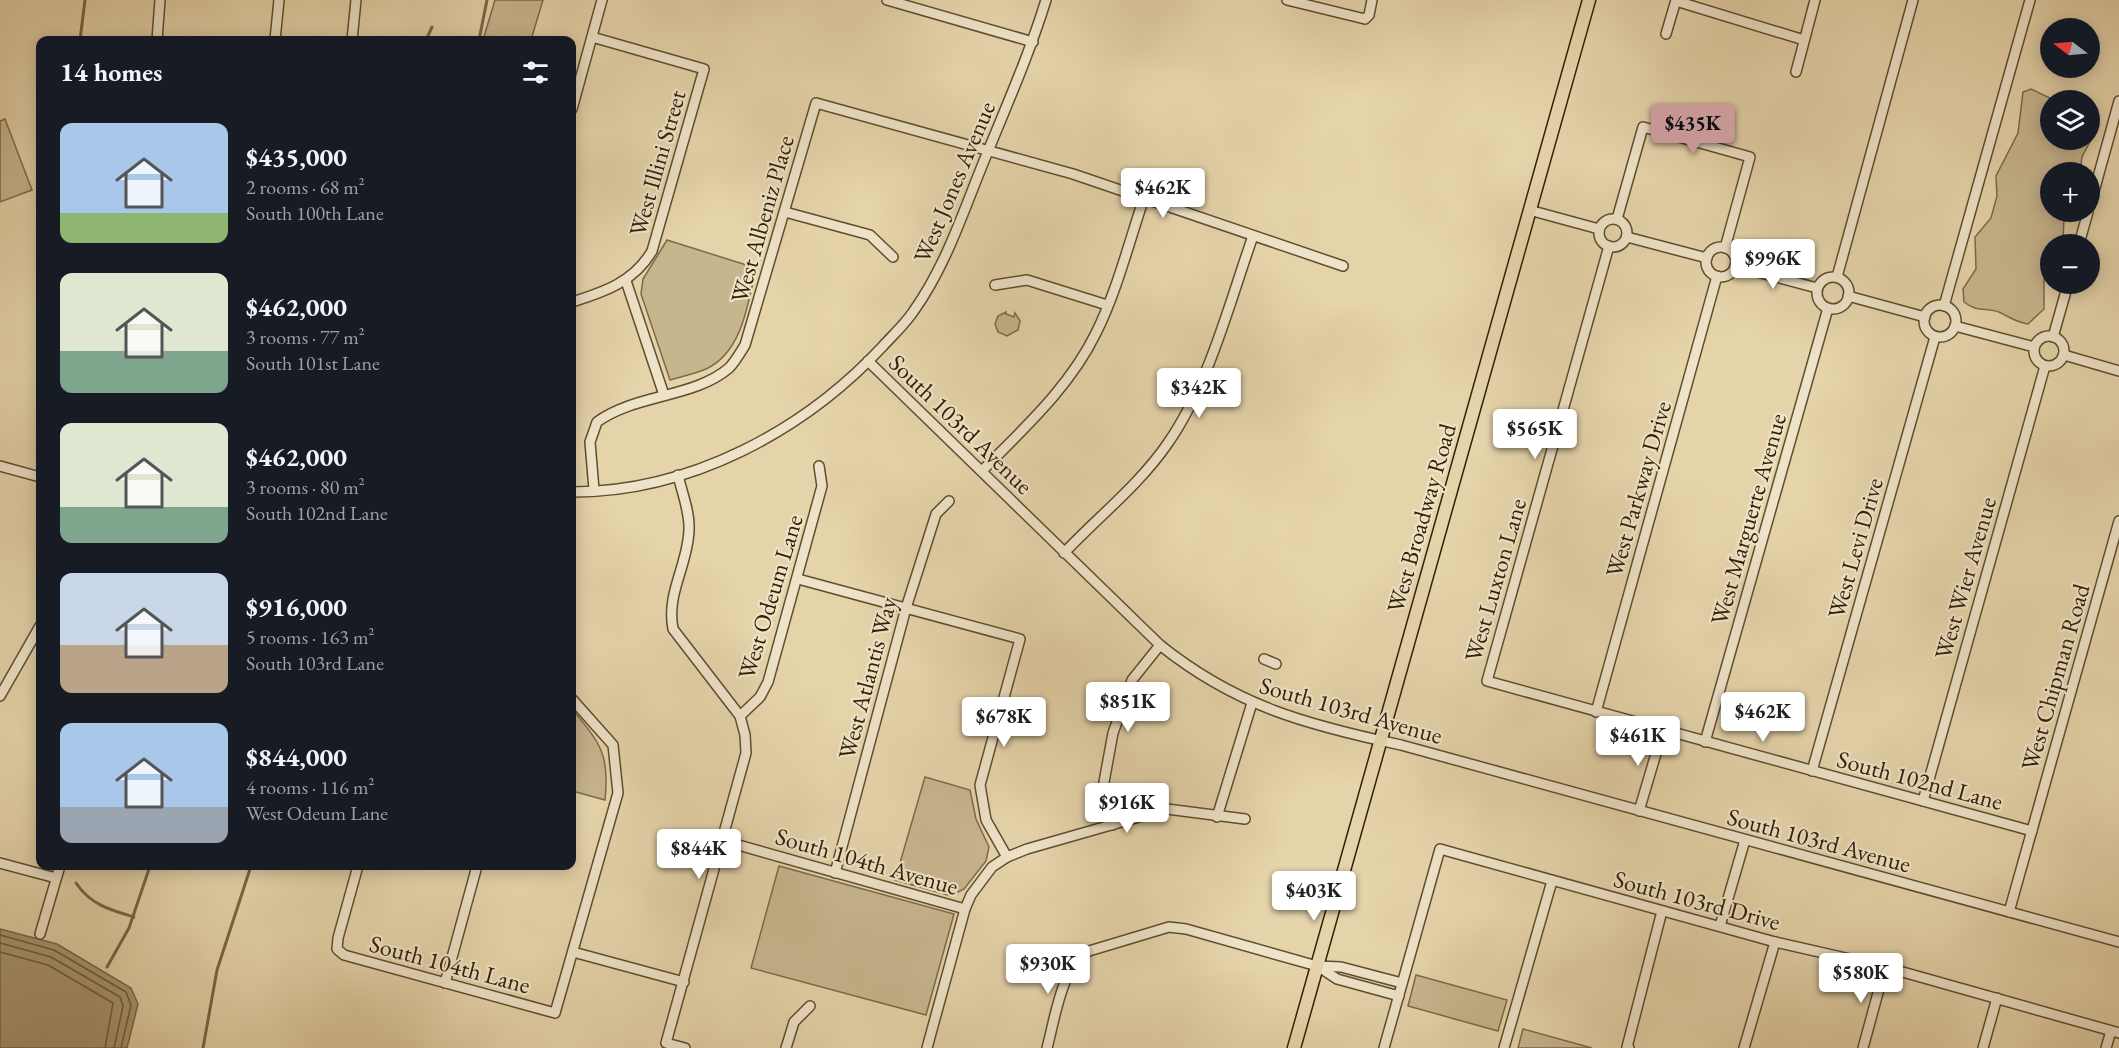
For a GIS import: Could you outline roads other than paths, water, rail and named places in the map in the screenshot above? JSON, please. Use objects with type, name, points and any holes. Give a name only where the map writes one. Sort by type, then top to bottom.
[{"type":"main road","name":"West Broadway Road","points":[[1294,1048],[1589,0]]},
{"type":"street","points":[[157,36],[160,0]]},
{"type":"street","points":[[275,36],[279,0]]},
{"type":"street","points":[[352,36],[356,0]]},
{"type":"street","points":[[576,94],[602,0]]},
{"type":"street","points":[[887,0],[1033,42]]},
{"type":"street","name":"West Jones Avenue","points":[[868,361],[912,313],[940,269],[1033,42],[1046,0]]},
{"type":"street","points":[[1287,0],[1365,19],[1369,15],[1372,0]]},
{"type":"street","points":[[1796,72],[1815,0]]},
{"type":"street","points":[[1837,278],[1913,0]]},
{"type":"street","points":[[1944,306],[2030,0]]},
{"type":"street","points":[[1666,34],[1676,1],[1804,40]]},
{"type":"street","name":"West Illini Street","points":[[592,37],[704,69],[656,243],[646,262],[626,281]]},
{"type":"street","points":[[2100,170],[2119,101]]},
{"type":"street","name":"West Albeniz Place","points":[[664,395],[715,378],[730,366],[745,345],[816,103],[989,149]]},
{"type":"street","points":[[1617,219],[1643,127],[1750,157],[1725,248]]},
{"type":"street","points":[[989,149],[1144,198],[1343,266]]},
{"type":"street","points":[[982,471],[1062,387],[1097,332],[1144,198]]},
{"type":"street","points":[[1529,210],[1599,229]]},
{"type":"street","points":[[785,212],[870,235],[893,257]]},
{"type":"street","points":[[1608,219],[1617,219],[1627,228],[1627,237],[1620,245],[1609,246],[1601,240],[1599,229],[1608,219]]},
{"type":"street","points":[[1064,553],[1150,465],[1168,444],[1191,406],[1253,236]]},
{"type":"street","points":[[1627,237],[1707,258]]},
{"type":"street","name":"West Luxton Lane","points":[[1487,681],[1609,246]]},
{"type":"street","points":[[1725,248],[1732,253],[1735,266],[1730,274],[1717,276],[1707,268],[1707,258],[1715,249],[1725,248]]},
{"type":"street","points":[[1735,266],[1817,288]]},
{"type":"street","name":"West Parkway Drive","points":[[1596,712],[1717,276]]},
{"type":"street","points":[[1837,278],[1846,285],[1848,296],[1841,306],[1828,308],[1818,299],[1817,288],[1825,279],[1837,278]]},
{"type":"street","points":[[995,285],[1027,280],[1107,305]]},
{"type":"street","points":[[576,301],[606,291],[626,281],[664,395],[606,415],[597,422],[593,432],[591,455],[594,490]]},
{"type":"street","points":[[2053,337],[2065,294]]},
{"type":"street","points":[[1848,296],[1925,317]]},
{"type":"street","points":[[1944,306],[1952,311],[1955,326],[1945,336],[1935,337],[1925,327],[1925,317],[1934,307],[1944,306]]},
{"type":"street","name":"West Marguerte Avenue","points":[[1705,742],[1828,308]]},
{"type":"street","points":[[1955,326],[2034,348]]},
{"type":"street","name":"West Levi Drive","points":[[1812,771],[1935,337]]},
{"type":"street","points":[[2053,337],[2062,344],[2064,355],[2054,366],[2045,366],[2035,357],[2034,348],[2042,338],[2053,337]]},
{"type":"street","points":[[2064,355],[2119,371]]},
{"type":"street","name":"South 103rd Avenue","points":[[576,492],[678,476],[740,452],[778,432],[812,410],[868,361],[1160,645],[1203,677],[1252,703],[1303,721],[2119,942]]},
{"type":"street","name":"West Wier Avenue","points":[[1923,801],[2045,366]]},
{"type":"street","points":[[0,466],[36,476]]},
{"type":"street","name":"West Odeum Lane","points":[[740,716],[760,697],[768,682],[822,486],[819,466]]},
{"type":"street","points":[[678,476],[690,529],[670,613],[673,629],[682,644],[740,716],[746,735],[746,753],[724,841],[666,1043],[684,1048]]},
{"type":"street","name":"West Atlantis Way","points":[[835,873],[906,608],[936,514],[949,501]]},
{"type":"street","name":"West Chipman Road","points":[[2009,912],[2119,521]]},
{"type":"street","points":[[798,579],[1020,639],[980,785],[986,820],[1007,857]]},
{"type":"street","points":[[0,696],[36,633]]},
{"type":"street","points":[[1112,825],[1104,782],[1111,743],[1132,680],[1160,645]]},
{"type":"street","points":[[1264,659],[1276,664]]},
{"type":"street","name":"South 102nd Lane","points":[[1487,681],[2032,831]]},
{"type":"street","points":[[576,703],[605,732],[613,745],[618,793],[573,952],[684,982]]},
{"type":"street","points":[[1217,817],[1252,703]]},
{"type":"street","points":[[1639,811],[1663,730]]},
{"type":"street","points":[[927,1048],[965,909],[980,881],[1007,857],[1167,809],[1245,819]]},
{"type":"street","points":[[1720,926],[1745,840]]},
{"type":"street","name":"South 104th Avenue","points":[[724,841],[965,909]]},
{"type":"street","name":"South 103rd Drive","points":[[1402,983],[1440,849],[1775,942],[1885,967],[2115,1032]]},
{"type":"street","points":[[0,863],[56,878]]},
{"type":"street","points":[[40,934],[59,870]]},
{"type":"street","name":"South 104th Lane","points":[[357,870],[338,938],[337,949],[344,955],[555,1013],[573,952]]},
{"type":"street","points":[[445,983],[476,870]]},
{"type":"street","points":[[1504,1048],[1552,881]]},
{"type":"street","points":[[1628,1048],[1662,911]]},
{"type":"street","points":[[1047,1048],[1069,970],[1079,957],[1089,951],[1160,930],[1179,927],[1317,966],[1341,967],[1402,983],[1384,1048]]},
{"type":"street","points":[[1744,1048],[1775,942]]},
{"type":"street","points":[[1317,966],[1337,979],[1399,996]]},
{"type":"street","points":[[1863,1048],[1885,967]]},
{"type":"street","points":[[1983,1048],[1997,998]]},
{"type":"street","points":[[786,1048],[794,1022],[810,1006]]},
{"type":"street","points":[[2106,1048],[2115,1032]]},
{"type":"water","points":[[0,929],[57,944],[131,988],[138,1004],[127,1048],[0,1048]]},
{"type":"waterway","points":[[80,36],[85,0]]},
{"type":"waterway","points":[[480,36],[487,0]]},
{"type":"waterway","points":[[428,36],[432,27]]},
{"type":"waterway","points":[[107,967],[129,928],[149,870]]},
{"type":"waterway","points":[[203,1048],[217,970],[250,870]]},
{"type":"waterway","points":[[76,883],[95,902],[134,917]]}]
